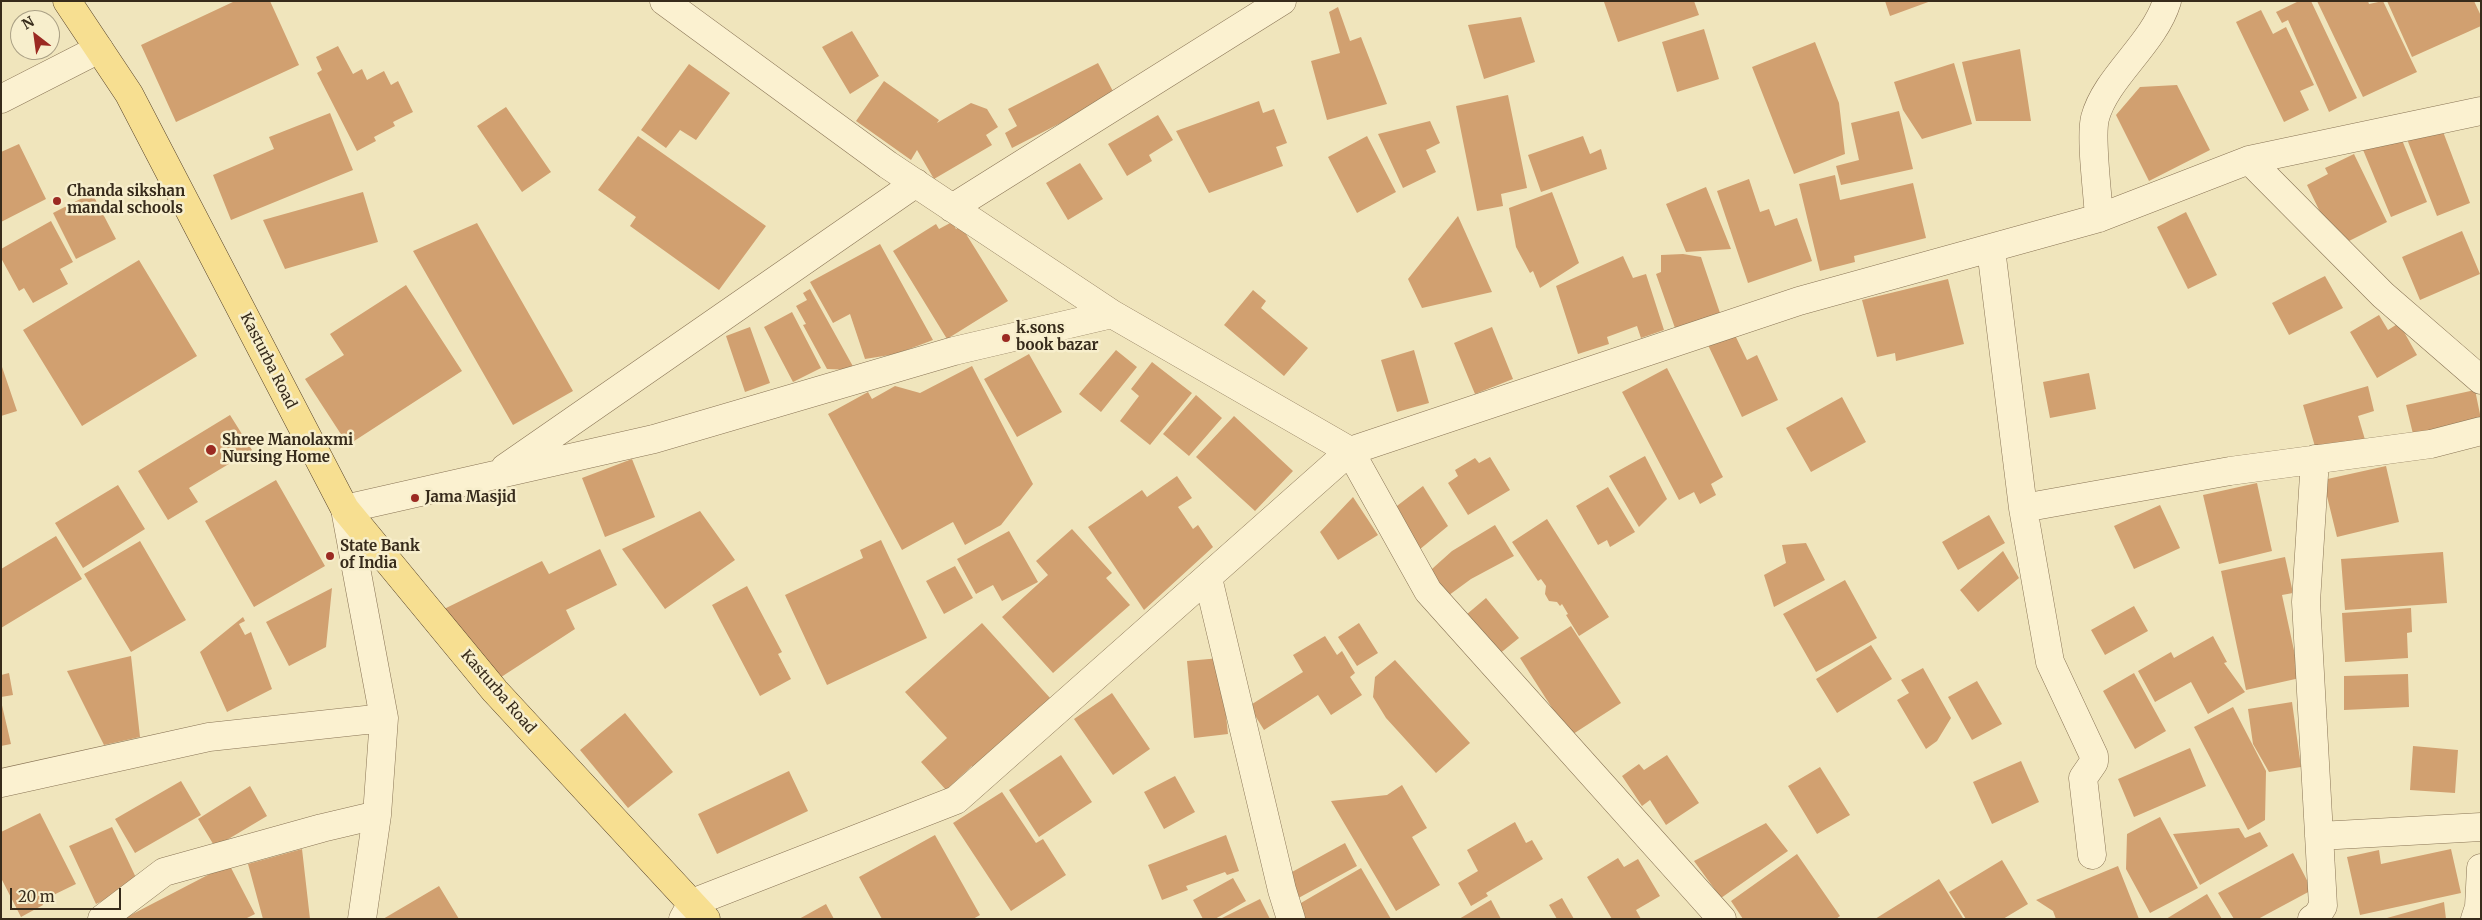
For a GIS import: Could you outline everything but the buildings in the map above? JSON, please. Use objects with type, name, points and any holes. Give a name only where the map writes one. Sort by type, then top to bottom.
[{"type":"main road","name":"Kasturba Road","points":[[67,1],[129,94],[345,509],[495,691],[693,913]]},
{"type":"street","points":[[664,1],[888,165],[1112,314],[1350,451],[1428,591],[1722,919]]},
{"type":"street","points":[[952,208],[1282,1]]},
{"type":"street","points":[[2099,218],[2095,119],[2104,98],[2153,31],[2168,1]]},
{"type":"street","points":[[1,99],[99,50]]},
{"type":"street","points":[[693,913],[956,800],[1350,451],[1799,301],[2099,218],[2249,160],[2481,110]]},
{"type":"street","points":[[2249,160],[2383,295],[2481,380]]},
{"type":"street","points":[[493,476],[916,183]]},
{"type":"street","points":[[1991,249],[2023,508],[2051,666],[2094,756],[2094,762],[2083,778],[2092,855]]},
{"type":"street","points":[[362,919],[377,815],[384,718],[345,509],[654,440],[954,351],[1112,314]]},
{"type":"street","points":[[2023,508],[2230,471],[2431,444],[2481,431]]},
{"type":"street","points":[[2312,919],[2317,916],[2323,906],[2306,602],[2315,459]]},
{"type":"street","points":[[1208,578],[1282,890],[1291,919]]},
{"type":"street","points":[[1,783],[210,737],[384,718]]},
{"type":"street","points":[[102,919],[164,872],[322,828],[377,815]]},
{"type":"street","points":[[2319,836],[2481,827]]},
{"type":"street","points":[[2478,911],[2481,868]]},
{"type":"place","name":"Chanda sikshan mandal schools","points":[[57,201]]},
{"type":"place","name":"k.sons book bazar","points":[[1006,338]]},
{"type":"place","name":"Shree Manolaxmi Nursing Home","points":[[211,450]]},
{"type":"place","name":"Jama Masjid","points":[[415,498]]},
{"type":"place","name":"State Bank of India","points":[[330,556]]}]
